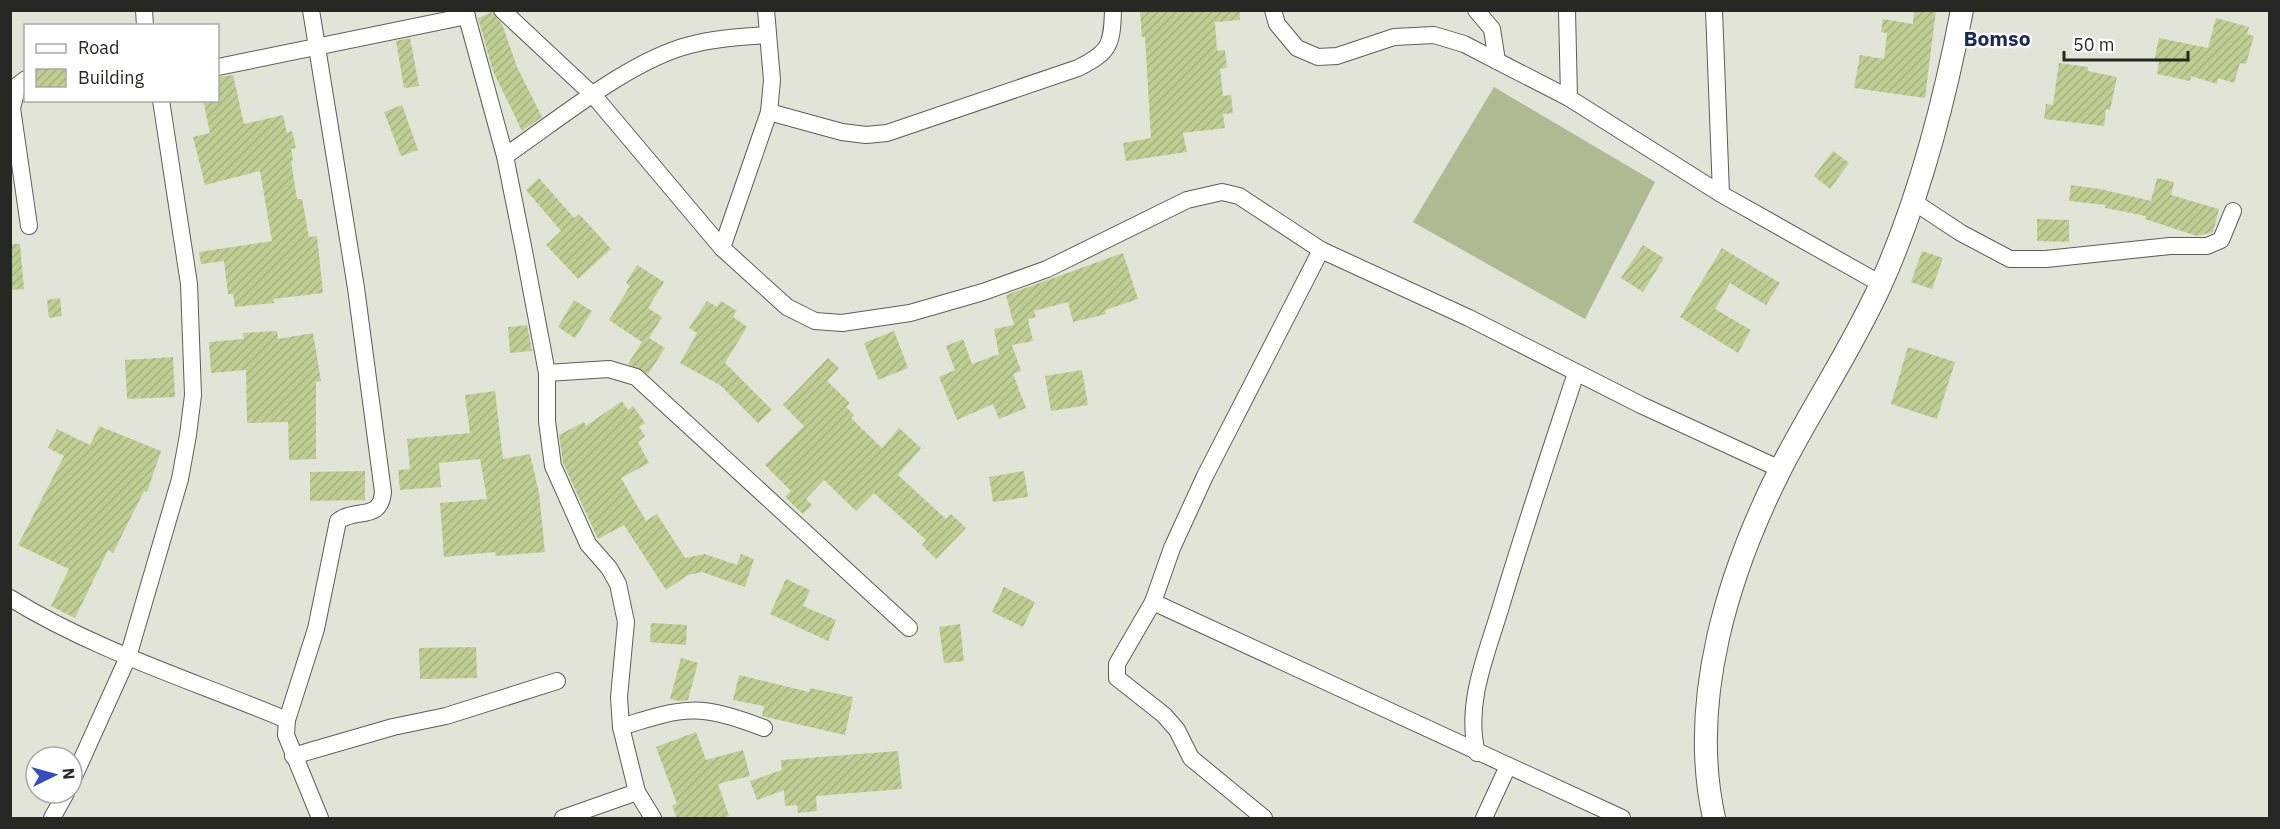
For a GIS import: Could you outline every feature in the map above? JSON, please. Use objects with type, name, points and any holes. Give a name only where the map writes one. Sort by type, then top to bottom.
[{"type":"street","points":[[310,10],[356,288],[383,492],[382,503],[374,511],[346,515],[338,521],[316,629],[287,720],[286,735],[320,819]]},
{"type":"street","points":[[502,10],[594,96],[722,248],[787,307],[815,321],[842,323],[910,313],[994,288],[1047,269],[1187,200],[1222,192],[1239,196],[1321,250],[1469,318],[1576,373],[1780,469]]},
{"type":"street","points":[[722,248],[769,112],[772,80],[766,10]]},
{"type":"street","points":[[769,112],[816,126],[866,135],[887,133],[925,122],[1078,68],[1101,57],[1112,39],[1113,10]]},
{"type":"street","points":[[1273,10],[1277,24],[1297,48],[1318,57],[1337,56],[1394,37],[1434,35],[1464,44],[1569,98],[1721,194],[1881,284]]},
{"type":"street","points":[[1476,10],[1492,29],[1497,61]]},
{"type":"street","points":[[1567,10],[1569,98]]},
{"type":"street","points":[[1714,10],[1721,194]]},
{"type":"street","points":[[1714,819],[1704,750],[1708,694],[1720,629],[1747,548],[1780,469],[1852,343],[1881,284],[1914,202],[1941,104],[1962,10]]},
{"type":"street","points":[[219,67],[466,13],[505,156],[547,373],[547,421],[553,466],[588,544],[609,568],[618,585],[626,622],[619,698],[621,727],[637,792],[653,819]]},
{"type":"street","points":[[505,156],[594,96],[663,55],[689,45],[722,39],[768,35]]},
{"type":"street","points":[[18,81],[12,108],[29,226]]},
{"type":"street","points":[[84,754],[128,657],[180,479],[193,395],[189,284],[161,102]]},
{"type":"street","points":[[1914,202],[1961,233],[2010,260],[2170,246],[2207,246],[2221,240],[2234,211]]},
{"type":"street","points":[[1263,819],[1191,758],[1177,730],[1164,715],[1118,678],[1117,664],[1153,602],[1172,548],[1205,476],[1321,250]]},
{"type":"street","points":[[547,373],[609,369],[636,377],[909,628]]},
{"type":"street","points":[[1477,753],[1472,732],[1480,676],[1518,548],[1576,373]]},
{"type":"street","points":[[10,598],[48,621],[128,657],[287,720]]},
{"type":"street","points":[[1153,602],[1622,819]]},
{"type":"street","points":[[293,756],[393,727],[438,718],[557,681]]},
{"type":"street","points":[[621,727],[660,715],[698,709],[722,712],[764,728]]},
{"type":"street","points":[[1484,819],[1508,766]]},
{"type":"street","points":[[563,819],[637,792]]},
{"type":"street","points":[[52,819],[60,805]]},
{"type":"green space","points":[[1494,87],[1655,182],[1585,319],[1413,222]]},
{"type":"building","points":[[1240,10],[1240,20],[1215,22],[1217,51],[1225,50],[1227,68],[1220,69],[1223,96],[1231,95],[1233,113],[1223,114],[1225,128],[1183,133],[1187,152],[1126,161],[1123,143],[1151,138],[1145,37],[1142,37],[1140,12]]},
{"type":"building","points":[[1914,10],[1936,10],[1925,98],[1854,88],[1860,55],[1884,59],[1887,33],[1881,32],[1883,19],[1913,24]]},
{"type":"building","points":[[492,12],[502,24],[517,67],[542,117],[522,131],[493,71],[478,18]]},
{"type":"building","points":[[2216,18],[2249,27],[2247,34],[2254,36],[2246,64],[2240,63],[2234,83],[2218,78],[2217,84],[2191,76],[2190,81],[2157,74],[2159,62],[2154,61],[2159,38],[2208,48]]},
{"type":"building","points":[[410,38],[419,86],[404,88],[396,41]]},
{"type":"building","points":[[2059,63],[2088,67],[2088,71],[2117,77],[2110,110],[2106,109],[2104,126],[2044,119],[2046,104],[2053,105]]},
{"type":"building","points":[[233,75],[244,124],[283,115],[287,133],[292,131],[296,148],[291,149],[293,160],[291,161],[297,199],[302,199],[309,237],[317,236],[323,293],[273,299],[274,303],[235,307],[233,294],[228,294],[224,261],[201,264],[199,252],[272,241],[260,171],[205,185],[193,137],[210,133],[203,102],[219,102],[219,77]]},
{"type":"building","points":[[402,105],[418,150],[401,156],[384,112]]},
{"type":"building","points":[[1833,151],[1849,163],[1830,189],[1814,176]]},
{"type":"building","points":[[539,178],[574,218],[579,214],[611,249],[578,279],[546,245],[561,231],[526,190]]},
{"type":"building","points":[[2157,178],[2174,182],[2171,195],[2219,209],[2213,232],[2197,236],[2145,219],[2146,216],[2105,208],[2106,205],[2069,201],[2071,185],[2151,201]]},
{"type":"building","points":[[2037,219],[2069,220],[2069,242],[2037,241]]},
{"type":"building","points":[[10,244],[20,244],[24,289],[10,290]]},
{"type":"building","points":[[1643,245],[1664,258],[1643,292],[1621,278]]},
{"type":"building","points":[[1722,248],[1780,283],[1766,305],[1730,283],[1715,309],[1751,330],[1738,353],[1680,317]]},
{"type":"building","points":[[1922,251],[1943,258],[1932,289],[1911,282]]},
{"type":"building","points":[[1123,253],[1138,299],[1105,310],[1106,314],[1073,322],[1068,302],[1034,311],[1036,317],[1028,319],[1033,341],[1012,345],[1021,371],[1013,374],[1026,408],[999,419],[993,404],[957,420],[939,377],[955,370],[946,346],[963,339],[972,364],[999,354],[994,329],[1014,325],[1006,295]]},
{"type":"building","points":[[637,265],[664,282],[648,308],[662,317],[649,338],[665,348],[648,374],[628,364],[642,342],[609,320],[630,286],[626,283]]},
{"type":"building","points":[[60,298],[62,316],[49,318],[47,300]]},
{"type":"building","points":[[574,300],[592,311],[575,338],[558,327]]},
{"type":"building","points":[[707,301],[717,307],[721,301],[737,311],[733,317],[747,327],[725,363],[772,410],[758,423],[720,385],[680,363],[697,333],[689,328]]},
{"type":"building","points":[[527,325],[532,351],[510,353],[508,327]]},
{"type":"building","points":[[277,331],[278,339],[313,333],[321,381],[316,382],[316,459],[289,460],[288,422],[247,423],[246,370],[211,373],[209,342],[244,339],[243,333]]},
{"type":"building","points":[[894,331],[908,368],[878,380],[864,343]]},
{"type":"building","points":[[1908,347],[1955,362],[1937,419],[1891,404]]},
{"type":"building","points":[[173,357],[175,397],[127,399],[125,360]]},
{"type":"building","points":[[828,358],[839,368],[827,381],[850,403],[846,407],[854,415],[851,418],[882,448],[899,428],[921,448],[898,475],[946,519],[951,514],[966,528],[936,559],[922,545],[926,540],[874,493],[856,511],[824,480],[806,499],[812,505],[803,514],[785,497],[791,491],[765,465],[804,426],[783,405]]},
{"type":"building","points":[[1082,370],[1088,405],[1051,411],[1045,376]]},
{"type":"building","points":[[495,391],[503,459],[530,454],[539,493],[545,552],[496,556],[495,552],[444,557],[440,503],[487,499],[480,459],[439,463],[441,487],[400,490],[398,470],[410,469],[407,439],[470,433],[465,395]]},
{"type":"building","points":[[622,401],[628,410],[633,406],[645,423],[639,427],[645,436],[638,442],[649,463],[621,478],[646,521],[657,514],[685,558],[705,554],[737,565],[741,554],[754,559],[745,587],[702,572],[688,575],[666,590],[624,525],[598,539],[563,463],[559,435],[584,422],[586,426]]},
{"type":"building","points":[[99,426],[161,451],[147,492],[144,491],[113,553],[108,550],[75,618],[51,606],[69,569],[18,545],[64,456],[48,448],[57,429],[90,445]]},
{"type":"building","points":[[365,471],[365,500],[310,501],[310,472]]},
{"type":"building","points":[[1024,471],[1028,497],[993,502],[989,477]]},
{"type":"building","points":[[786,579],[810,590],[803,606],[836,620],[828,641],[770,614]]},
{"type":"building","points":[[1004,587],[1035,602],[1023,627],[992,612]]},
{"type":"building","points":[[651,623],[687,625],[686,645],[650,642]]},
{"type":"building","points":[[960,624],[964,661],[944,663],[939,627]]},
{"type":"building","points":[[476,647],[477,678],[420,679],[419,648]]},
{"type":"building","points":[[681,658],[698,663],[688,700],[679,701],[670,699]]},
{"type":"building","points":[[739,675],[809,692],[810,688],[853,697],[845,735],[762,716],[764,706],[733,700]]},
{"type":"building","points":[[696,732],[706,760],[743,750],[750,776],[718,784],[729,816],[721,819],[677,819],[672,805],[677,804],[656,747]]},
{"type":"building","points":[[898,751],[902,789],[816,796],[817,811],[798,813],[797,805],[785,806],[784,790],[757,800],[750,781],[782,770],[781,760]]},
{"type":"district","name":"Bomso","points":[[1997,39]]}]
